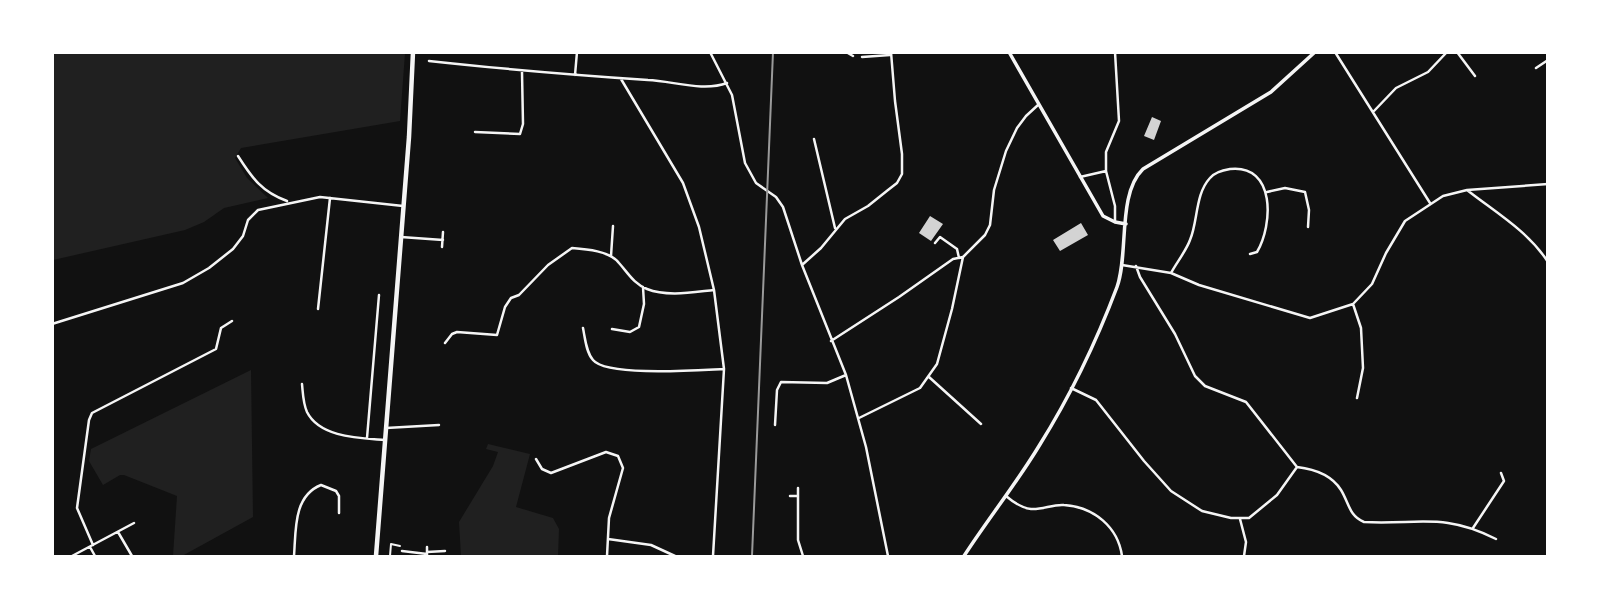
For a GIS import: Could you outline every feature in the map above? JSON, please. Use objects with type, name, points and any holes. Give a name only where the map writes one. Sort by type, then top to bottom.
[{"type":"main road","points":[[376,556],[404,206],[413,52]]},
{"type":"street","points":[[575,75],[577,52]]},
{"type":"street","points":[[710,52],[732,95],[745,163],[754,181],[776,197],[788,218],[802,265],[846,375],[859,418],[888,556]]},
{"type":"street","points":[[846,52],[853,56]]},
{"type":"street","points":[[1009,52],[1103,216],[1126,224]]},
{"type":"street","points":[[1115,52],[1119,121],[1106,152],[1106,171],[1115,206],[1115,222]]},
{"type":"street","points":[[964,556],[1040,445],[1108,308],[1122,265],[1135,177],[1271,92],[1315,52]]},
{"type":"street","points":[[1335,52],[1430,203]]},
{"type":"street","points":[[1374,111],[1396,88],[1428,72],[1447,52]]},
{"type":"street","points":[[1457,52],[1475,76]]},
{"type":"street","points":[[802,265],[821,248],[845,219],[868,206],[897,183],[902,174],[891,54],[862,57]]},
{"type":"street","points":[[1536,68],[1548,60]]},
{"type":"street","points":[[429,61],[716,87],[727,83]]},
{"type":"street","points":[[475,132],[520,134],[523,124],[522,71]]},
{"type":"street","points":[[621,79],[683,183],[699,227],[714,290],[724,369],[713,556]]},
{"type":"street","points":[[859,418],[903,398],[920,388],[929,377],[942,349],[961,258],[985,235],[990,225],[999,170],[1006,151],[1021,122],[1038,105]]},
{"type":"street","points":[[814,139],[835,229]]},
{"type":"street","points":[[238,156],[249,174],[270,195],[290,202]]},
{"type":"street","points":[[1171,274],[1191,240],[1202,194],[1210,177],[1221,171],[1244,170],[1257,176],[1267,192],[1264,242],[1257,252],[1250,254]]},
{"type":"street","points":[[1080,177],[1106,171]]},
{"type":"street","points":[[1122,265],[1171,274],[1310,318],[1353,304],[1372,284],[1405,221],[1430,203],[1443,196],[1467,190],[1548,184]]},
{"type":"street","points":[[1267,192],[1285,188],[1305,192],[1309,210],[1308,227]]},
{"type":"street","points":[[1467,190],[1517,228],[1548,262]]},
{"type":"street","points":[[318,309],[330,197]]},
{"type":"street","points":[[52,324],[183,284],[233,249],[243,236],[248,220],[258,210],[290,202],[330,197],[404,206]]},
{"type":"street","points":[[611,256],[613,226]]},
{"type":"street","points":[[442,247],[443,232]]},
{"type":"street","points":[[401,237],[443,240]]},
{"type":"street","points":[[935,243],[940,237],[957,249],[961,258]]},
{"type":"street","points":[[445,342],[457,332],[497,335],[505,307],[511,298],[519,295],[548,265],[572,248],[611,256],[643,287],[661,292],[714,290]]},
{"type":"street","points":[[831,341],[899,298],[953,259],[961,258]]},
{"type":"street","points":[[1136,266],[1175,334],[1195,376],[1205,386],[1246,402],[1297,467],[1318,470],[1331,479],[1341,489],[1351,512],[1364,522],[1438,520],[1473,528],[1496,539]]},
{"type":"street","points":[[612,329],[630,332],[639,327],[644,304],[643,287]]},
{"type":"street","points":[[367,438],[379,295]]},
{"type":"street","points":[[1353,304],[1361,328],[1363,369],[1357,398]]},
{"type":"street","points":[[215,330],[232,321]]},
{"type":"street","points":[[95,556],[77,508],[92,413],[216,349],[221,328]]},
{"type":"street","points":[[583,328],[587,347],[593,360],[600,365],[649,371],[724,369]]},
{"type":"street","points":[[775,425],[777,390],[781,382],[827,383],[846,375]]},
{"type":"street","points":[[929,377],[981,424]]},
{"type":"street","points":[[302,384],[308,416],[318,425],[343,434],[385,440]]},
{"type":"street","points":[[1070,388],[1096,400],[1171,491],[1202,511],[1240,519],[1249,518],[1278,495],[1297,467]]},
{"type":"street","points":[[386,428],[439,425]]},
{"type":"street","points":[[536,459],[542,469],[551,473],[606,452],[618,456],[622,461],[622,475],[609,518],[607,556]]},
{"type":"street","points":[[1473,528],[1504,481],[1501,473]]},
{"type":"street","points":[[294,556],[299,508],[312,489],[321,485],[336,491],[339,496],[339,513]]},
{"type":"street","points":[[798,488],[798,540],[803,556]]},
{"type":"street","points":[[790,496],[798,496]]},
{"type":"street","points":[[1006,496],[1018,505],[1030,509],[1063,505],[1083,509],[1102,518],[1119,542],[1122,556]]},
{"type":"street","points":[[1240,519],[1246,542],[1244,556]]},
{"type":"street","points":[[72,556],[134,523]]},
{"type":"street","points":[[118,532],[132,556]]},
{"type":"street","points":[[608,539],[651,545],[674,556]]},
{"type":"street","points":[[427,547],[427,554]]},
{"type":"street","points":[[402,551],[427,554],[445,551]]},
{"type":"path","points":[[390,556],[391,544],[401,546],[402,551]]},
{"type":"shaded area","points":[[52,53],[405,53],[400,121],[241,148],[235,158],[247,178],[268,198],[224,208],[204,222],[185,230],[53,260]]},
{"type":"shaded area","points":[[251,370],[253,517],[182,556],[173,556],[177,496],[124,475],[103,485],[89,461],[91,449]]},
{"type":"shaded area","points":[[488,444],[530,454],[516,507],[553,518],[559,529],[558,556],[461,556],[459,522],[493,466],[498,452],[486,449]]},
{"type":"building","points":[[1152,117],[1161,121],[1154,140],[1144,136]]},
{"type":"building","points":[[930,216],[943,224],[931,241],[919,233]]},
{"type":"building","points":[[1081,223],[1088,235],[1060,251],[1053,240]]},
{"type":"railway","points":[[752,556],[773,52]]}]
